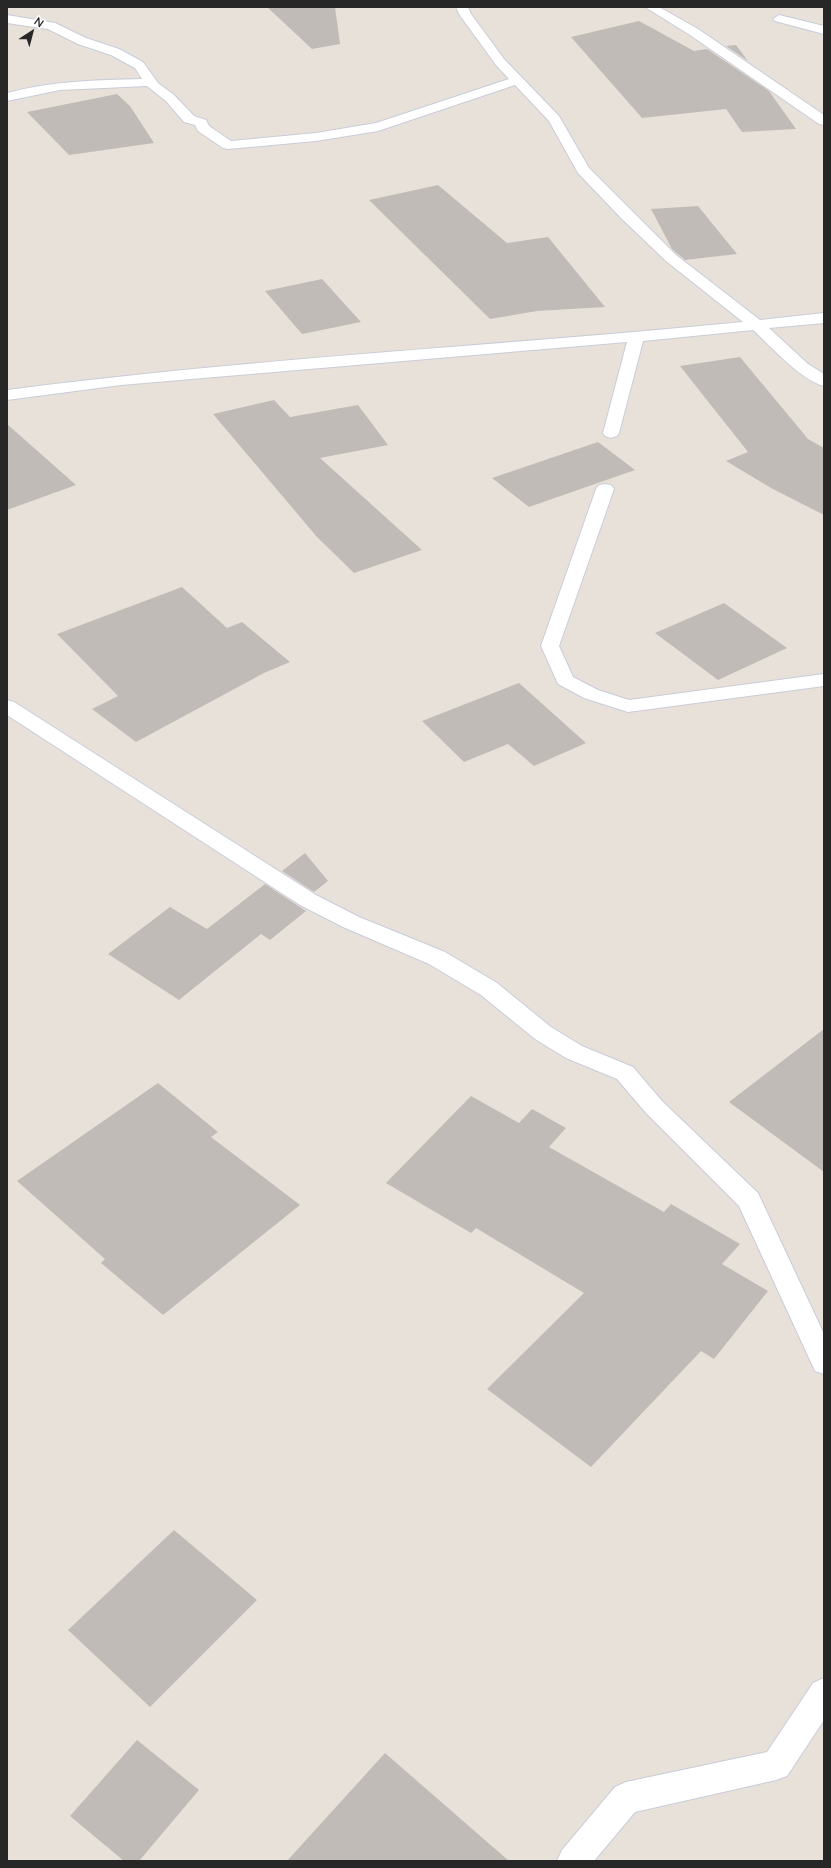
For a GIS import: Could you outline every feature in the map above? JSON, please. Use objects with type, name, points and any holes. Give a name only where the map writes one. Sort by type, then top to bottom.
[{"type":"street","points":[[462,7],[482,40],[516,81],[554,119],[583,170],[626,215],[671,258],[757,325],[802,366],[824,382]]},
{"type":"street","points":[[651,7],[694,32],[824,121]]},
{"type":"street","points":[[7,19],[51,26],[82,41],[116,52],[139,65],[150,82],[170,98],[190,119],[201,123],[203,128],[228,145],[316,138],[378,127],[516,81]]},
{"type":"street","points":[[779,19],[824,30]]},
{"type":"street","points":[[7,97],[20,93],[81,85],[150,82]]},
{"type":"street","points":[[7,396],[121,380],[636,337],[824,318]]},
{"type":"street","points":[[611,433],[636,337]]},
{"type":"street","points":[[605,489],[550,646],[564,680],[591,694],[628,706],[824,680]]},
{"type":"street","points":[[7,706],[308,900],[351,922],[437,958],[489,989],[543,1032],[574,1052],[625,1073],[654,1107],[749,1200],[824,1363]]},
{"type":"street","points":[[573,1861],[626,1798],[776,1765],[824,1693]]},
{"type":"building","points":[[267,7],[335,7],[340,44],[312,49]]},
{"type":"building","points":[[639,21],[694,51],[707,49],[769,91],[796,129],[742,132],[726,109],[642,118],[571,37]]},
{"type":"building","points":[[736,45],[748,61],[726,46]]},
{"type":"building","points":[[117,94],[130,106],[154,143],[69,155],[27,112]]},
{"type":"building","points":[[438,185],[507,243],[548,237],[605,307],[537,311],[490,319],[369,200]]},
{"type":"building","points":[[698,206],[737,254],[685,260],[672,249],[651,209]]},
{"type":"building","points":[[322,279],[361,322],[302,334],[265,291]]},
{"type":"building","points":[[740,357],[808,439],[824,448],[824,515],[771,488],[726,461],[748,452],[680,366]]},
{"type":"building","points":[[274,400],[290,417],[358,405],[388,445],[320,458],[422,550],[354,573],[317,537],[213,414]]},
{"type":"building","points":[[7,424],[76,485],[7,510]]},
{"type":"building","points":[[598,442],[635,470],[529,507],[492,478]]},
{"type":"building","points":[[182,587],[227,628],[242,622],[290,662],[264,673],[136,742],[92,709],[118,696],[57,634]]},
{"type":"building","points":[[724,603],[787,648],[718,680],[655,633]]},
{"type":"building","points":[[519,683],[586,743],[534,766],[508,744],[464,762],[422,721]]},
{"type":"building","points":[[305,853],[328,881],[314,892],[282,871]]},
{"type":"building","points":[[265,884],[306,911],[270,940],[261,934],[179,1000],[108,954],[170,907],[207,929]]},
{"type":"building","points":[[824,1029],[824,1172],[729,1102]]},
{"type":"building","points":[[158,1083],[218,1132],[211,1137],[300,1205],[163,1315],[101,1263],[105,1259],[17,1181]]},
{"type":"building","points":[[471,1096],[519,1123],[532,1109],[566,1128],[549,1147],[664,1212],[671,1204],[740,1244],[722,1264],[768,1291],[714,1359],[701,1351],[591,1467],[487,1389],[584,1293],[476,1228],[471,1233],[386,1183]]},
{"type":"building","points":[[174,1530],[257,1600],[150,1707],[68,1630]]},
{"type":"building","points":[[137,1740],[199,1790],[139,1861],[124,1861],[70,1816]]},
{"type":"building","points":[[385,1753],[509,1861],[287,1861]]}]
